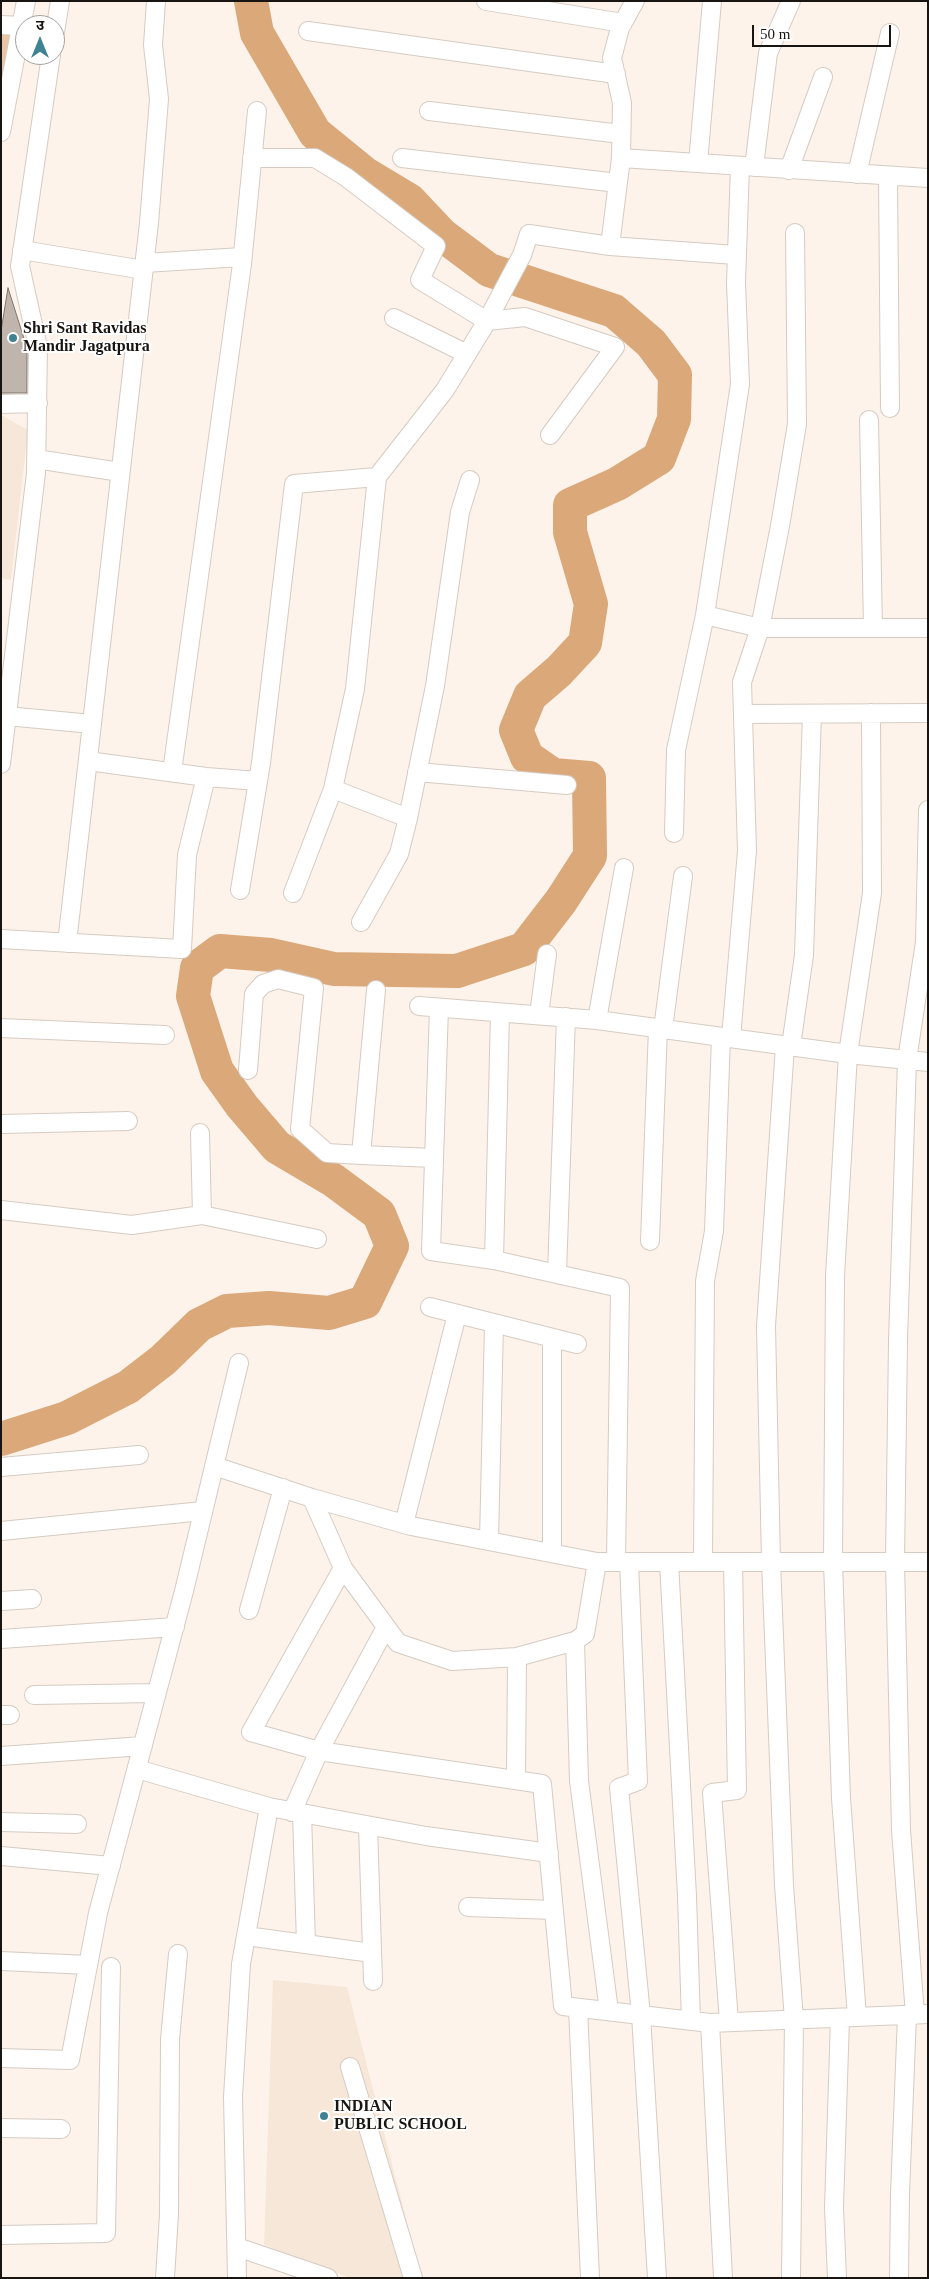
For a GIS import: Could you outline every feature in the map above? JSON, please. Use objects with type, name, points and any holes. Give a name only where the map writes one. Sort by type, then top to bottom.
[{"type":"street","points":[[24,15],[26,1]]},
{"type":"street","points":[[58,15],[60,1]]},
{"type":"street","points":[[67,943],[144,267],[159,99],[153,45],[156,1]]},
{"type":"street","points":[[486,1],[623,23]]},
{"type":"street","points":[[610,246],[621,158],[622,103],[612,58],[623,23],[636,1]]},
{"type":"street","points":[[698,163],[712,1]]},
{"type":"street","points":[[674,833],[676,750],[705,614],[740,384],[736,255],[747,167],[768,53],[791,1]]},
{"type":"street","points":[[1,25],[15,26]]},
{"type":"street","points":[[308,31],[616,74]]},
{"type":"street","points":[[857,174],[890,33]]},
{"type":"street","points":[[1,132],[15,61]]},
{"type":"street","points":[[1,764],[36,459],[38,347],[20,266],[50,65]]},
{"type":"street","points":[[789,170],[823,77]]},
{"type":"street","points":[[172,772],[242,257],[257,111]]},
{"type":"street","points":[[429,111],[621,134]]},
{"type":"street","points":[[252,158],[314,158],[346,177],[436,246],[420,280],[487,321],[525,317],[615,347],[550,435]]},
{"type":"street","points":[[402,158],[618,183]]},
{"type":"street","points":[[621,158],[928,178]]},
{"type":"street","points":[[888,176],[890,408]]},
{"type":"street","points":[[293,894],[333,789],[355,689],[377,477],[445,390],[487,321],[522,255],[528,234],[610,246],[736,255]]},
{"type":"street","points":[[703,1562],[705,1281],[714,1231],[726,1038],[747,851],[742,682],[760,628],[797,424],[795,234]]},
{"type":"street","points":[[22,250],[144,267],[242,257]]},
{"type":"street","points":[[394,318],[467,354]]},
{"type":"street","points":[[1,404],[38,403]]},
{"type":"street","points":[[869,420],[873,628]]},
{"type":"street","points":[[36,459],[120,472]]},
{"type":"street","points":[[240,890],[258,782],[294,484],[377,477]]},
{"type":"street","points":[[361,922],[399,854],[408,818],[435,686],[460,512],[470,480]]},
{"type":"street","points":[[705,614],[760,628],[928,628]]},
{"type":"street","points":[[837,2278],[834,2206],[848,2017],[834,1562],[835,1276],[848,1054],[872,893],[872,713]]},
{"type":"street","points":[[743,714],[928,713]]},
{"type":"street","points":[[791,2278],[794,2020],[783,1876],[770,1562],[766,1326],[788,1046],[804,956],[812,714]]},
{"type":"street","points":[[7,716],[92,724]]},
{"type":"street","points":[[88,761],[258,782]]},
{"type":"street","points":[[417,772],[567,785]]},
{"type":"street","points":[[1,939],[182,949],[187,855],[206,777]]},
{"type":"street","points":[[333,789],[408,818]]},
{"type":"street","points":[[899,2278],[916,2015],[901,1830],[894,1562],[898,1341],[907,1060],[925,942],[928,810]]},
{"type":"street","points":[[598,1020],[624,868]]},
{"type":"street","points":[[650,1241],[661,1028],[684,876]]},
{"type":"street","points":[[539,1015],[547,954]]},
{"type":"street","points":[[248,1070],[254,994],[263,984],[278,979],[314,988],[300,1130],[327,1153],[434,1158]]},
{"type":"street","points":[[361,1155],[376,990]]},
{"type":"street","points":[[419,1006],[598,1020],[848,1054],[928,1062]]},
{"type":"street","points":[[439,1008],[431,1251],[494,1260],[620,1288],[623,1562],[638,1781],[619,1788],[641,2015],[657,2278]]},
{"type":"street","points":[[494,1260],[500,1012]]},
{"type":"street","points":[[557,1273],[566,1017]]},
{"type":"street","points":[[1,1028],[165,1035]]},
{"type":"street","points":[[1,1124],[128,1121]]},
{"type":"street","points":[[200,1132],[202,1215]]},
{"type":"street","points":[[1,1210],[132,1225],[202,1215],[317,1239]]},
{"type":"street","points":[[430,1308],[577,1344]]},
{"type":"street","points":[[404,1524],[457,1314]]},
{"type":"street","points":[[489,1541],[494,1324]]},
{"type":"street","points":[[552,1338],[552,1553]]},
{"type":"street","points":[[1,2058],[70,2060],[98,1912],[175,1627],[239,1363]]},
{"type":"street","points":[[1,1467],[139,1455]]},
{"type":"street","points":[[214,1466],[312,1498],[404,1524],[597,1562],[928,1562]]},
{"type":"street","points":[[249,1610],[283,1488]]},
{"type":"street","points":[[312,1498],[343,1568],[398,1644],[452,1661],[517,1657],[575,1641],[585,1634],[597,1562]]},
{"type":"street","points":[[1,1531],[203,1511]]},
{"type":"street","points":[[669,1562],[687,1896],[691,2021]]},
{"type":"street","points":[[729,2022],[712,1793],[737,1790],[732,1562]]},
{"type":"street","points":[[343,1568],[251,1732],[319,1750],[542,1784],[563,2006],[710,2023],[916,2015]]},
{"type":"street","points":[[1,1601],[32,1599]]},
{"type":"street","points":[[1,1639],[175,1627]]},
{"type":"street","points":[[306,1944],[297,1813],[319,1750],[386,1627]]},
{"type":"street","points":[[575,1641],[579,1781],[609,2011]]},
{"type":"street","points":[[516,1780],[517,1657]]},
{"type":"street","points":[[34,1695],[158,1693]]},
{"type":"street","points":[[1,1756],[143,1746]]},
{"type":"street","points":[[137,1769],[269,1807],[297,1813],[368,1826],[549,1853]]},
{"type":"street","points":[[237,2278],[238,2247],[233,2097],[241,1964],[269,1807]]},
{"type":"street","points":[[1,1822],[77,1824]]},
{"type":"street","points":[[368,1826],[373,1981]]},
{"type":"street","points":[[1,1856],[110,1866]]},
{"type":"street","points":[[468,1907],[554,1910]]},
{"type":"street","points":[[246,1936],[372,1953]]},
{"type":"street","points":[[162,2277],[169,2214],[170,2039],[178,1954]]},
{"type":"street","points":[[1,1961],[88,1965]]},
{"type":"street","points":[[1,2235],[106,2233],[111,1966]]},
{"type":"street","points":[[578,2008],[590,2278]]},
{"type":"street","points":[[710,2023],[723,2278]]},
{"type":"street","points":[[350,2067],[413,2278]]},
{"type":"street","points":[[1,2128],[61,2129]]},
{"type":"street","points":[[238,2247],[328,2278]]},
{"type":"shaded area","points":[[1,26],[11,36],[1,82]]},
{"type":"shaded area","points":[[1,415],[28,430],[11,580],[1,578]]},
{"type":"shaded area","name":"INDIAN PUBLIC SCHOOL","points":[[273,1980],[347,1987],[421,2278],[350,2278],[264,2245]]},
{"type":"building","name":"Shri Sant Ravidas Mandir Jagatpura","points":[[8,288],[27,348],[27,393],[1,393],[1,331]]},
{"type":"waterway","points":[[1,1439],[67,1418],[128,1387],[163,1360],[199,1325],[227,1311],[269,1308],[329,1313],[365,1302],[392,1246],[379,1214],[333,1180],[277,1147],[242,1106],[217,1071],[193,996],[197,968],[220,951],[271,955],[334,969],[457,971],[524,949],[561,901],[590,856],[589,778],[553,775],[527,757],[516,730],[530,696],[559,671],[585,643],[591,604],[570,532],[570,505],[617,484],[659,458],[674,419],[675,375],[651,343],[614,311],[489,270],[441,234],[409,200],[364,173],[315,133],[257,33],[251,1]]},
{"type":"place","name":"Shri Sant Ravidas Mandir Jagatpura","points":[[13,338]]},
{"type":"place","name":"INDIAN PUBLIC SCHOOL","points":[[324,2116]]}]
